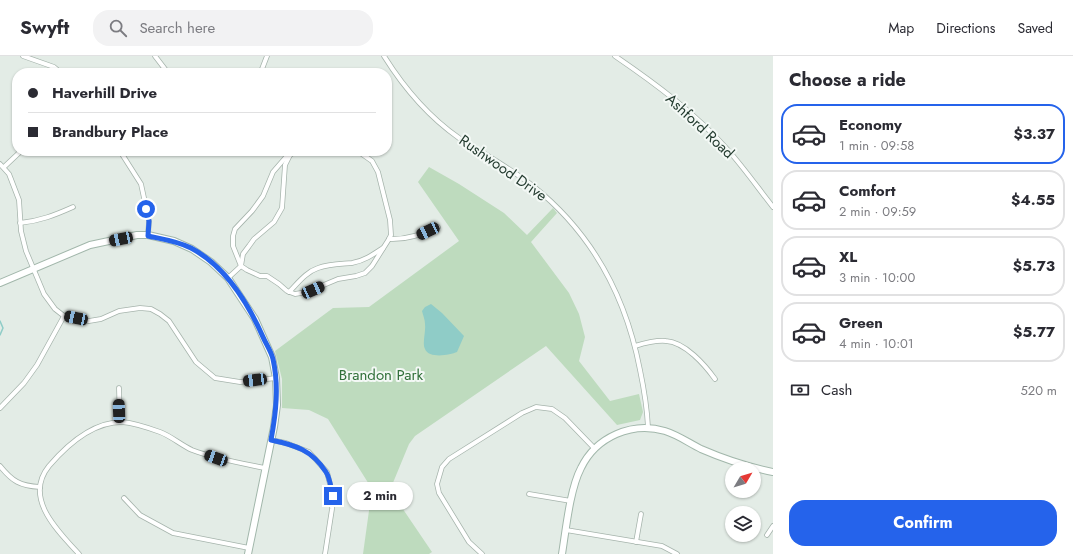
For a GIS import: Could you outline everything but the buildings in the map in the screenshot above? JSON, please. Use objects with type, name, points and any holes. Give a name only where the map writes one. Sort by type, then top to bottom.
[{"type":"street","points":[[22,56],[55,68]]},
{"type":"street","points":[[155,56],[164,68]]},
{"type":"street","points":[[262,68],[267,56]]},
{"type":"street","name":"Rushwood Drive","points":[[384,56],[406,88],[432,116],[459,137],[533,187],[550,201],[574,226],[596,256],[623,309],[635,346],[647,404],[648,427]]},
{"type":"street","name":"Ashford Road","points":[[615,56],[679,103],[704,126],[744,169],[773,207]]},
{"type":"street","points":[[4,167],[16,156]]},
{"type":"street","points":[[123,156],[141,184],[149,221],[148,236]]},
{"type":"street","points":[[288,156],[273,172],[263,196],[256,206],[235,229],[233,246],[241,266],[260,276],[267,276],[295,294],[307,292],[338,279],[365,273],[372,266],[385,247],[391,235],[390,220],[378,172],[372,161],[365,156]]},
{"type":"street","points":[[228,278],[241,266],[243,254],[254,239],[274,222],[282,208],[285,165],[290,156]]},
{"type":"street","points":[[0,164],[9,174],[19,200],[21,231],[26,251],[33,269],[44,294],[55,309],[64,316],[89,321],[119,311],[140,308],[151,309],[169,321],[196,362],[216,378],[240,382],[276,378]]},
{"type":"street","points":[[20,222],[32,222],[53,216],[73,206]]},
{"type":"street","points":[[389,239],[398,240],[418,236],[438,227]]},
{"type":"street","points":[[0,283],[90,245],[137,235],[148,236],[174,241],[192,249],[211,262],[228,278],[255,319],[272,357],[276,378],[277,405],[249,551],[173,533],[140,515],[124,498]]},
{"type":"street","points":[[290,292],[304,276],[317,268],[337,264],[354,263],[369,257],[385,247]]},
{"type":"street","points":[[0,408],[24,383],[37,365],[64,316]]},
{"type":"street","points":[[635,346],[654,341],[668,341],[680,346],[705,365],[715,379]]},
{"type":"street","points":[[119,388],[120,422]]},
{"type":"street","points":[[482,554],[469,542],[439,493],[438,484],[442,467],[449,459],[522,413],[536,407],[552,409],[565,418],[595,449]]},
{"type":"street","points":[[79,554],[52,524],[43,509],[40,487],[46,470],[58,456],[74,441],[93,429],[120,422],[126,422],[161,432],[190,449],[216,458],[265,468]]},
{"type":"street","points":[[562,554],[573,491],[580,468],[595,449],[615,434],[628,429],[648,427],[671,433],[704,450],[740,464],[773,472]]},
{"type":"street","points":[[271,440],[286,443],[309,452],[327,472],[333,496],[325,554]]},
{"type":"street","points":[[0,466],[7,475],[16,482],[27,486],[40,487]]},
{"type":"street","points":[[529,494],[571,501]]},
{"type":"street","points":[[636,542],[641,514]]},
{"type":"street","points":[[767,535],[773,526]]},
{"type":"street","points":[[566,530],[662,546],[677,554]]},
{"type":"green space","name":"Brandon Park","points":[[429,167],[504,213],[527,235],[553,208],[557,213],[531,242],[569,293],[579,314],[585,337],[579,361],[610,401],[639,394],[643,412],[640,420],[617,425],[546,346],[415,436],[409,444],[390,490],[432,552],[429,554],[363,554],[372,489],[328,419],[309,410],[282,408],[282,379],[275,351],[333,308],[369,307],[459,241],[418,182]]},
{"type":"water","points":[[431,304],[464,336],[457,352],[445,355],[435,355],[427,352],[425,349],[425,322],[422,311],[425,307]]},
{"type":"waterway","points":[[0,321],[3,328],[0,335]]},
{"type":"route","points":[[146,209],[149,221],[148,236],[174,241],[192,249],[211,262],[228,278],[250,311],[272,357],[276,378],[277,405],[271,440],[286,443],[309,452],[327,472],[333,496]]}]
